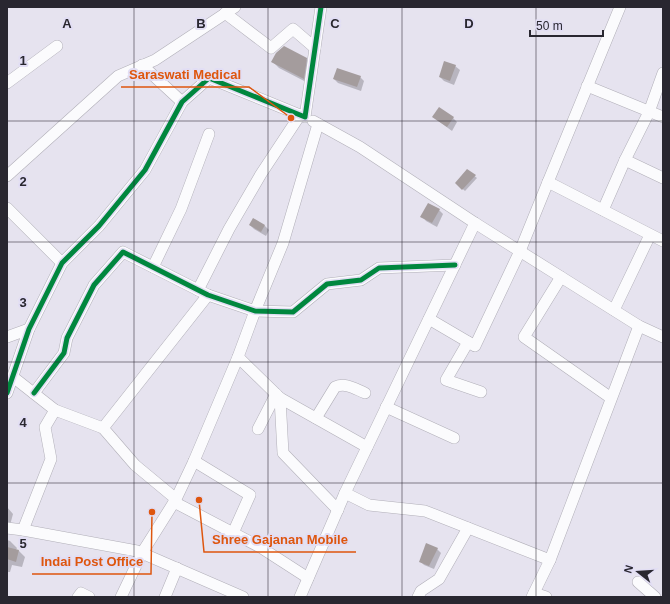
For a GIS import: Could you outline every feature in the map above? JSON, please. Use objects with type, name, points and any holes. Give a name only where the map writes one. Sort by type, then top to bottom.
[{"type":"street","points":[[429,319],[475,346],[520,251],[620,7]]},
{"type":"street","points":[[103,428],[203,292],[229,229],[261,174],[302,116],[315,48],[318,8]]},
{"type":"street","points":[[7,176],[118,76],[155,60],[230,10],[271,48],[293,29],[315,48]]},
{"type":"street","points":[[7,83],[57,46]]},
{"type":"street","points":[[142,66],[182,102]]},
{"type":"street","points":[[603,210],[625,160],[649,112],[663,73]]},
{"type":"street","points":[[7,393],[29,329],[62,263],[99,226],[145,170],[182,102],[208,78],[302,116],[360,147],[475,223],[639,326],[663,337]]},
{"type":"street","points":[[587,86],[663,117]]},
{"type":"street","points":[[121,597],[142,553],[175,500],[194,461],[238,357],[283,243],[318,124]]},
{"type":"street","points":[[152,267],[181,209],[209,134]]},
{"type":"street","points":[[625,160],[663,178]]},
{"type":"street","points":[[548,182],[663,241]]},
{"type":"street","points":[[7,208],[62,263]]},
{"type":"street","points":[[300,597],[345,493],[475,223]]},
{"type":"street","points":[[614,310],[650,235]]},
{"type":"street","points":[[34,393],[64,352],[67,338],[94,285],[123,252],[203,292],[255,311],[293,312],[327,284],[361,280],[379,268],[455,265]]},
{"type":"street","points":[[561,277],[524,337],[611,398]]},
{"type":"street","points":[[546,597],[533,595],[550,560],[639,326]]},
{"type":"street","points":[[7,337],[29,329]]},
{"type":"street","points":[[468,342],[446,380],[481,392]]},
{"type":"street","points":[[238,357],[278,396],[367,447]]},
{"type":"street","points":[[13,376],[55,410],[103,428],[135,465],[175,500],[260,547],[308,578]]},
{"type":"street","points":[[316,418],[335,388],[340,385],[346,385],[365,393]]},
{"type":"street","points":[[258,429],[278,396]]},
{"type":"street","points":[[278,396],[283,453],[338,510]]},
{"type":"street","points":[[386,407],[454,438]]},
{"type":"street","points":[[23,530],[51,458],[45,427],[55,410]]},
{"type":"street","points":[[194,461],[250,495],[233,533]]},
{"type":"street","points":[[345,493],[373,506],[425,511],[550,560]]},
{"type":"street","points":[[7,528],[137,551],[244,597]]},
{"type":"street","points":[[418,597],[421,591],[439,578],[468,528]]},
{"type":"street","points":[[165,597],[177,568]]},
{"type":"street","points":[[638,582],[655,597]]},
{"type":"street","points":[[78,597],[81,593],[89,597]]},
{"type":"building","points":[[284,46],[307,58],[304,79],[271,62],[276,53]]},
{"type":"building","points":[[444,61],[456,65],[450,81],[439,77]]},
{"type":"building","points":[[337,68],[361,76],[357,87],[333,79]]},
{"type":"building","points":[[439,107],[454,117],[447,127],[432,117]]},
{"type":"building","points":[[467,169],[476,175],[462,190],[455,183]]},
{"type":"building","points":[[428,203],[440,209],[432,223],[420,217]]},
{"type":"building","points":[[253,218],[265,225],[261,232],[249,225]]},
{"type":"building","points":[[426,543],[438,548],[429,566],[419,562]]},
{"type":"building","points":[[7,547],[19,550],[16,562],[7,559]]},
{"type":"cycle path","points":[[7,393],[29,329],[62,263],[99,226],[145,170],[182,102],[209,78],[305,117],[321,7]]},
{"type":"cycle path","points":[[34,393],[64,353],[67,338],[94,285],[123,252],[208,295],[255,311],[293,312],[327,284],[361,280],[379,268],[455,265]]},
{"type":"place","name":"Saraswati Medical","points":[[291,118]]},
{"type":"place","name":"Shree Gajanan Mobile","points":[[199,500]]},
{"type":"place","name":"Indai Post Office","points":[[152,512]]}]
